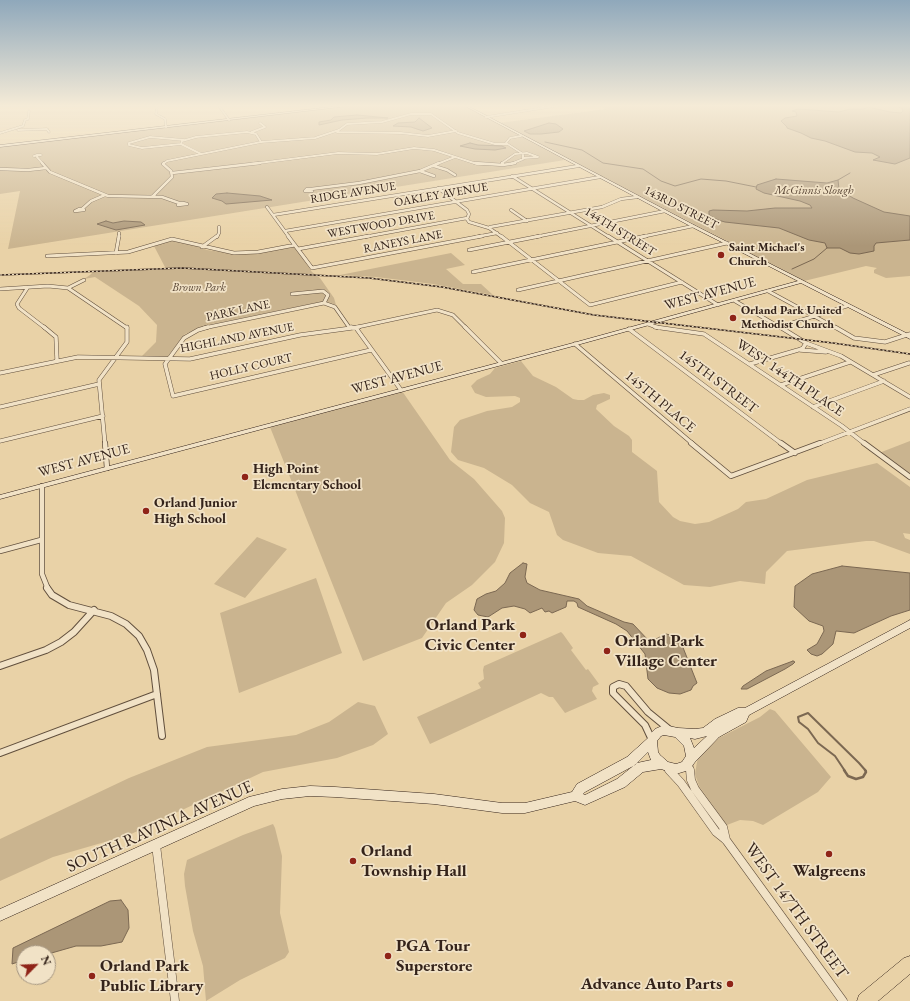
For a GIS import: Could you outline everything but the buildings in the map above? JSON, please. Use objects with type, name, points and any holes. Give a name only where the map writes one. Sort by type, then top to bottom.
[{"type":"highway","points":[[865,1001],[910,964]]},
{"type":"street","points":[[152,197],[170,180],[172,173],[170,169],[164,165],[164,162],[207,153]]},
{"type":"street","points":[[172,173],[338,153],[377,154],[385,153]]},
{"type":"street","points":[[442,153],[477,164],[503,165],[518,162],[524,158],[538,157],[521,153],[512,155],[502,163],[503,165]]},
{"type":"street","points":[[521,153],[524,158]]},
{"type":"street","name":"143RD STREET","points":[[553,153],[801,282],[909,336]]},
{"type":"street","points":[[37,157],[50,172],[105,195],[117,197],[167,198],[180,203]]},
{"type":"street","points":[[311,189],[359,183],[420,171],[455,157]]},
{"type":"street","points":[[434,166],[447,170],[455,175]]},
{"type":"street","name":"RIDGE AVENUE","points":[[273,215],[578,166]]},
{"type":"street","points":[[0,169],[28,170],[46,168]]},
{"type":"street","points":[[420,171],[434,176]]},
{"type":"street","name":"144TH STREET","points":[[512,176],[718,305]]},
{"type":"street","name":"OAKLEY AVENUE","points":[[285,231],[600,177]]},
{"type":"street","points":[[438,188],[468,212],[469,222],[497,232],[590,305],[682,282]]},
{"type":"street","points":[[82,209],[91,201],[105,195]]},
{"type":"street","points":[[489,228],[570,213],[602,206],[621,199],[637,197]]},
{"type":"street","points":[[267,207],[298,249]]},
{"type":"street","points":[[511,210],[527,221]]},
{"type":"street","points":[[469,250],[665,211]]},
{"type":"street","name":"WESTWOOD DRIVE","points":[[298,249],[468,218]]},
{"type":"street","points":[[472,272],[693,226]]},
{"type":"street","points":[[202,248],[216,238],[219,233],[218,227]]},
{"type":"street","name":"RANEYS LANE","points":[[298,249],[312,268],[497,232]]},
{"type":"street","points":[[116,253],[119,242],[119,233]]},
{"type":"street","points":[[47,256],[128,252],[172,239],[181,240],[202,248],[234,253],[258,252],[295,245]]},
{"type":"street","points":[[518,290],[727,243]]},
{"type":"street","points":[[68,288],[84,280]]},
{"type":"street","name":"WEST AVENUE","points":[[0,497],[575,344],[801,282]]},
{"type":"street","points":[[0,289],[48,286],[68,288],[127,327],[127,342],[100,377],[99,384],[108,468]]},
{"type":"street","points":[[28,287],[17,304],[19,308],[56,338],[57,360]]},
{"type":"street","points":[[292,294],[323,291],[328,295],[324,303],[335,307],[349,327],[356,328],[401,390]]},
{"type":"street","points":[[768,291],[854,338],[885,342],[909,336]]},
{"type":"street","points":[[735,301],[806,343],[834,353],[910,397]]},
{"type":"street","name":"PARK LANE","points":[[168,360],[184,338],[203,328],[324,303]]},
{"type":"street","points":[[779,327],[848,306]]},
{"type":"street","name":"HIGHLAND AVENUE","points":[[0,373],[57,360],[78,357],[168,360],[190,359],[309,333],[333,332],[356,328],[437,310],[453,315],[502,363]]},
{"type":"street","name":"WEST 144TH PLACE","points":[[648,324],[656,328],[704,334],[850,432],[910,477]]},
{"type":"street","name":"145TH STREET","points":[[629,329],[795,453]]},
{"type":"street","points":[[750,364],[798,350],[803,348],[806,343]]},
{"type":"street","name":"145TH PLACE","points":[[575,344],[731,476],[795,453]]},
{"type":"street","name":"HOLLY COURT","points":[[168,360],[166,364],[173,396],[371,350]]},
{"type":"street","points":[[798,350],[834,353]]},
{"type":"street","points":[[781,385],[850,362]]},
{"type":"street","points":[[873,375],[909,363]]},
{"type":"street","points":[[813,407],[884,381]]},
{"type":"street","points":[[0,407],[99,384]]},
{"type":"street","points":[[795,453],[910,409]]},
{"type":"street","points":[[0,441],[103,416]]},
{"type":"street","points":[[42,486],[42,574],[45,585],[52,595],[69,606],[94,610],[111,616],[126,624],[139,636],[147,650],[154,670],[162,736]]},
{"type":"street","points":[[0,551],[41,540]]},
{"type":"street","points":[[0,666],[46,650],[61,642],[74,632],[94,610]]},
{"type":"street","points":[[652,741],[658,732],[695,734],[705,732],[718,722],[738,712],[746,712],[910,624]]},
{"type":"street","points":[[690,761],[691,753],[688,743],[648,712],[626,686],[619,684],[613,687],[613,693],[645,725],[652,741],[653,753],[664,765],[676,769],[681,768],[690,761],[716,734],[743,719],[746,712]]},
{"type":"street","points":[[0,753],[157,694]]},
{"type":"street","name":"SOUTH RAVINIA AVENUE","points":[[575,796],[581,788],[631,761],[652,741]]},
{"type":"street","name":"WEST 147TH STREET","points":[[690,761],[692,780],[695,789],[723,828],[726,840]]},
{"type":"street","name":"WEST 147TH STREET","points":[[664,765],[681,783],[716,832],[726,840],[842,1001]]},
{"type":"street","name":"SOUTH RAVINIA AVENUE","points":[[0,914],[253,801],[282,794],[310,791],[434,799],[502,808],[525,808],[575,796],[585,800],[621,783],[641,767],[664,765]]},
{"type":"street","points":[[156,845],[175,1001]]},
{"type":"green space","points":[[0,153],[552,153],[565,160],[8,249],[20,191],[0,194]]},
{"type":"green space","name":"McGinnis Slough","points":[[556,153],[910,153],[910,276],[886,278],[874,273],[874,270],[877,268],[866,266],[804,281]]},
{"type":"green space","name":"Brown Park","points":[[172,240],[188,243],[207,250],[242,254],[294,246],[312,272],[320,278],[334,298],[336,305],[328,302],[315,303],[207,325],[185,334],[167,357],[141,357],[156,342],[157,325],[139,306],[95,277],[84,279],[93,272],[166,269],[154,246]]},
{"type":"green space","points":[[451,253],[465,265],[446,269],[463,284],[481,284],[493,295],[433,284],[376,277],[340,275]]},
{"type":"green space","points":[[521,361],[533,376],[556,387],[573,399],[584,400],[593,395],[604,393],[610,395],[610,399],[597,405],[596,409],[614,426],[629,436],[632,440],[632,452],[657,471],[659,502],[673,517],[680,521],[695,524],[709,522],[738,509],[746,502],[766,499],[807,480],[877,463],[910,487],[910,534],[903,533],[905,538],[910,540],[910,554],[874,541],[787,551],[766,572],[765,584],[740,581],[710,587],[684,585],[631,556],[598,553],[563,540],[557,535],[549,512],[530,503],[512,485],[484,468],[458,460],[451,452],[454,427],[460,420],[487,411],[512,407],[520,402],[520,398],[515,396],[486,397],[475,393],[471,386],[477,380],[490,374],[495,368]]},
{"type":"green space","points":[[402,391],[450,460],[474,479],[502,511],[505,518],[504,543],[495,562],[472,585],[446,603],[422,638],[363,661],[270,427]]},
{"type":"green space","points":[[910,441],[910,476],[879,453]]},
{"type":"green space","points":[[257,537],[287,549],[245,598],[214,584]]},
{"type":"green space","points":[[316,578],[342,653],[239,693],[220,613]]},
{"type":"green space","points":[[561,632],[573,648],[571,650],[599,684],[593,687],[592,691],[597,699],[565,713],[553,697],[549,697],[541,693],[430,744],[417,717],[481,688],[478,683],[484,679],[484,666]]},
{"type":"green space","points":[[358,702],[375,706],[388,734],[373,745],[337,758],[263,772],[129,835],[53,857],[0,881],[0,839],[129,778],[207,747],[296,735],[329,722]]},
{"type":"green space","points":[[770,709],[775,711],[831,777],[818,792],[763,825],[753,821],[740,820],[727,825],[699,786],[695,774],[698,756],[717,739],[760,717]]},
{"type":"green space","points":[[273,824],[282,856],[280,913],[289,952],[285,958],[240,980],[206,1001],[203,966],[193,931],[185,886],[184,874],[187,860],[243,835]]},
{"type":"shaded area","points":[[867,153],[910,153],[910,158],[895,164],[873,160],[880,157],[872,153]]},
{"type":"shaded area","points":[[776,179],[827,183],[838,180],[839,189],[853,198],[884,212],[910,216],[910,240],[876,243],[874,246],[874,251],[859,254],[850,253],[840,248],[827,248],[825,243],[809,240],[779,228],[725,222],[709,215],[709,211],[713,210],[747,211],[775,208],[812,208],[810,205],[800,201],[764,193],[756,189],[757,185]]},
{"type":"shaded area","points":[[227,193],[260,196],[272,200],[226,204],[212,198],[216,194]]},
{"type":"shaded area","points":[[106,221],[113,223],[124,221],[141,222],[145,225],[116,230],[97,224]]},
{"type":"shaded area","points":[[523,563],[527,564],[525,577],[527,583],[540,590],[579,599],[587,606],[624,622],[633,624],[649,641],[666,634],[675,636],[682,645],[697,683],[691,690],[680,694],[669,693],[657,688],[648,679],[645,654],[627,631],[616,624],[578,607],[577,603],[574,601],[567,601],[566,607],[552,613],[549,611],[545,612],[542,608],[530,613],[525,609],[514,606],[502,608],[488,617],[478,615],[474,610],[477,599],[496,591],[505,583],[510,573]]},
{"type":"shaded area","points":[[842,566],[910,573],[910,610],[891,616],[854,633],[836,631],[833,644],[822,654],[817,656],[811,654],[807,650],[817,644],[824,631],[823,626],[809,621],[794,607],[795,586],[812,574]]},
{"type":"shaded area","points":[[793,661],[795,662],[785,669],[747,689],[741,689],[743,686],[766,671]]},
{"type":"shaded area","points":[[121,900],[128,910],[129,928],[122,942],[101,946],[76,946],[56,952],[56,945],[19,945],[110,901]]},
{"type":"shaded area","points":[[16,947],[16,963],[12,964],[13,948]]},
{"type":"waterway","points":[[586,153],[603,163],[643,169],[661,181],[675,186],[701,179],[726,181],[756,187]]},
{"type":"waterway","points":[[838,180],[850,173]]},
{"type":"waterway","points":[[792,269],[814,259],[827,248]]},
{"type":"waterway","points":[[845,771],[835,756],[818,743],[808,729],[799,722],[798,717],[808,713],[866,771]]},
{"type":"waterway","points":[[844,770],[848,776],[856,779],[863,777],[866,772],[865,770]]},
{"type":"railway","points":[[0,275],[182,268],[369,278],[442,287],[594,315],[833,343],[910,354]]},
{"type":"place","name":"Saint Michael's Church","points":[[721,255]]},
{"type":"place","name":"Orland Park United Methodist Church","points":[[733,318]]},
{"type":"place","name":"High Point Elementary School","points":[[245,477]]},
{"type":"place","name":"Orland Junior High School","points":[[146,511]]},
{"type":"place","name":"Orland Park Civic Center","points":[[523,635]]},
{"type":"place","name":"Orland Park Village Center","points":[[607,651]]},
{"type":"place","name":"Walgreens","points":[[829,854]]},
{"type":"place","name":"Orland Township Hall","points":[[353,861]]},
{"type":"place","name":"PGA Tour Superstore","points":[[388,956]]},
{"type":"place","name":"Orland Park Public Library","points":[[92,976]]},
{"type":"place","name":"Advance Auto Parts","points":[[730,984]]}]
